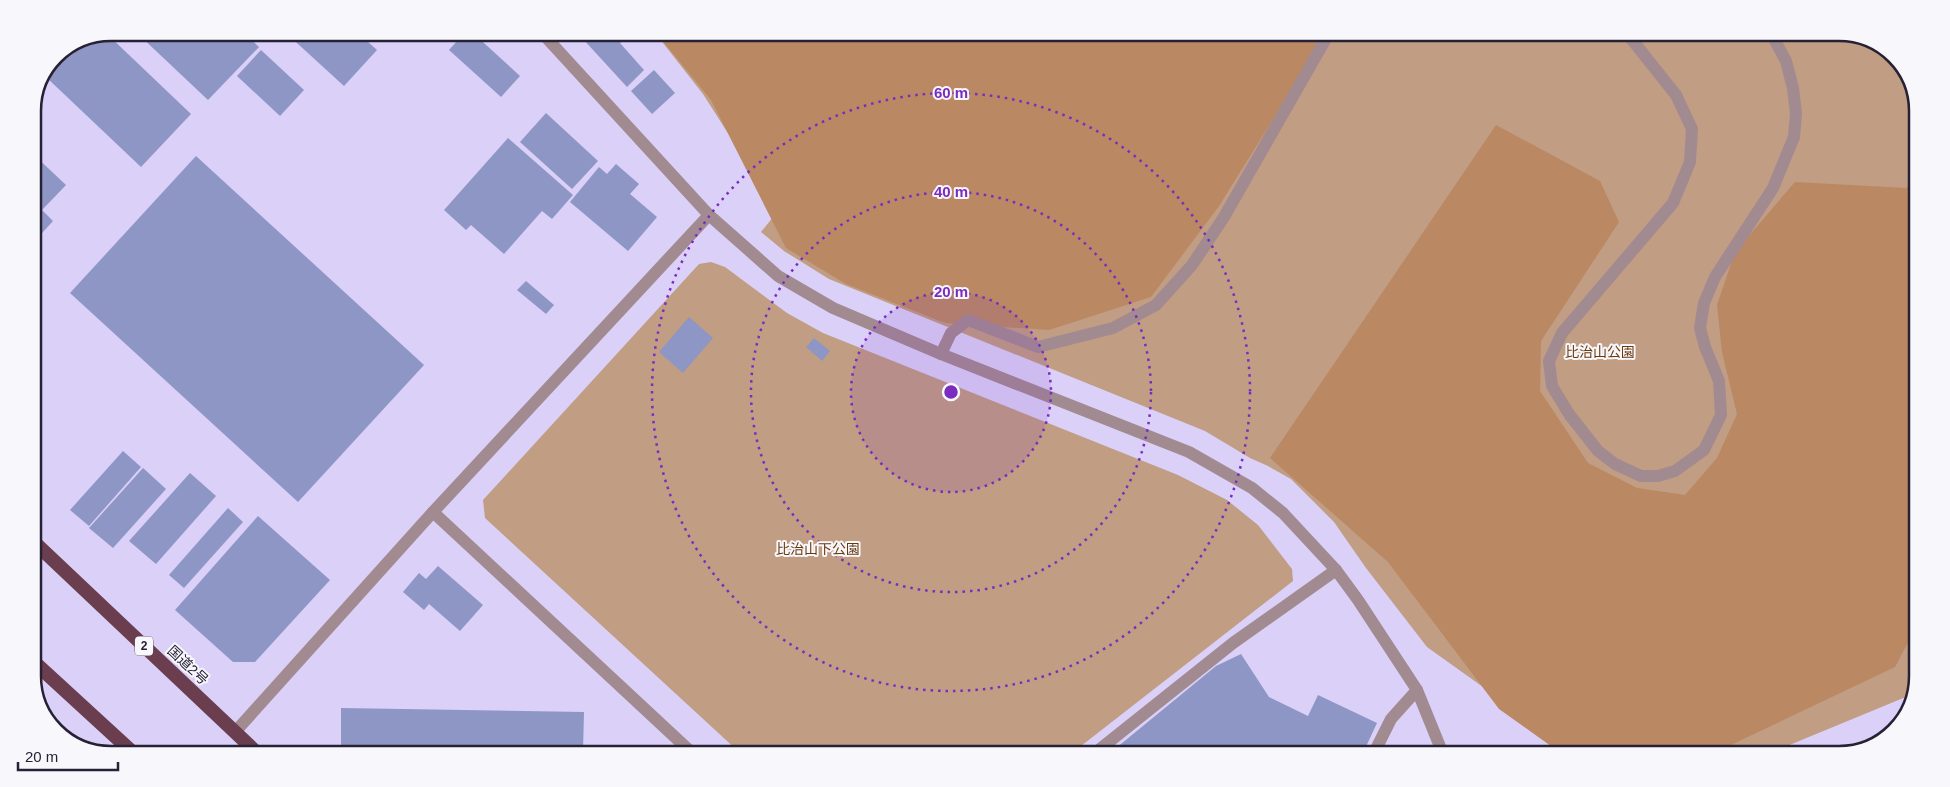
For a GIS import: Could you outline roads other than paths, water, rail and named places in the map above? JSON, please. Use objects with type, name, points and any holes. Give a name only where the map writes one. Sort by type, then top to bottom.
[{"type":"highway","name":"国道2号","points":[[41,549],[249,746]]},
{"type":"highway","points":[[41,668],[126,746]]},
{"type":"street","points":[[550,41],[709,215],[778,276],[833,308],[941,354],[1197,457],[1252,488],[1284,513],[1336,570],[1358,600],[1417,690],[1440,746]]},
{"type":"street","points":[[941,354],[951,333],[968,320],[1038,347],[1114,328],[1156,305],[1192,265],[1224,217],[1325,41]]},
{"type":"street","points":[[1633,41],[1676,95],[1692,129],[1690,162],[1673,203],[1562,333],[1549,361],[1552,386],[1569,414],[1598,451],[1614,464],[1640,476],[1658,476],[1675,471],[1704,450],[1721,415],[1719,381],[1705,348],[1700,328],[1704,303],[1715,278],[1773,188],[1794,137],[1796,114],[1793,88],[1786,61],[1775,41]]},
{"type":"street","points":[[234,732],[433,512],[709,215]]},
{"type":"street","points":[[433,512],[685,746]]},
{"type":"street","points":[[1104,746],[1233,644],[1336,570]]},
{"type":"street","points":[[1377,746],[1391,718],[1417,690]]},
{"type":"park label","name":"比治山公園","points":[[1600,352]]},
{"type":"park label","name":"比治山下公園","points":[[818,549]]}]
